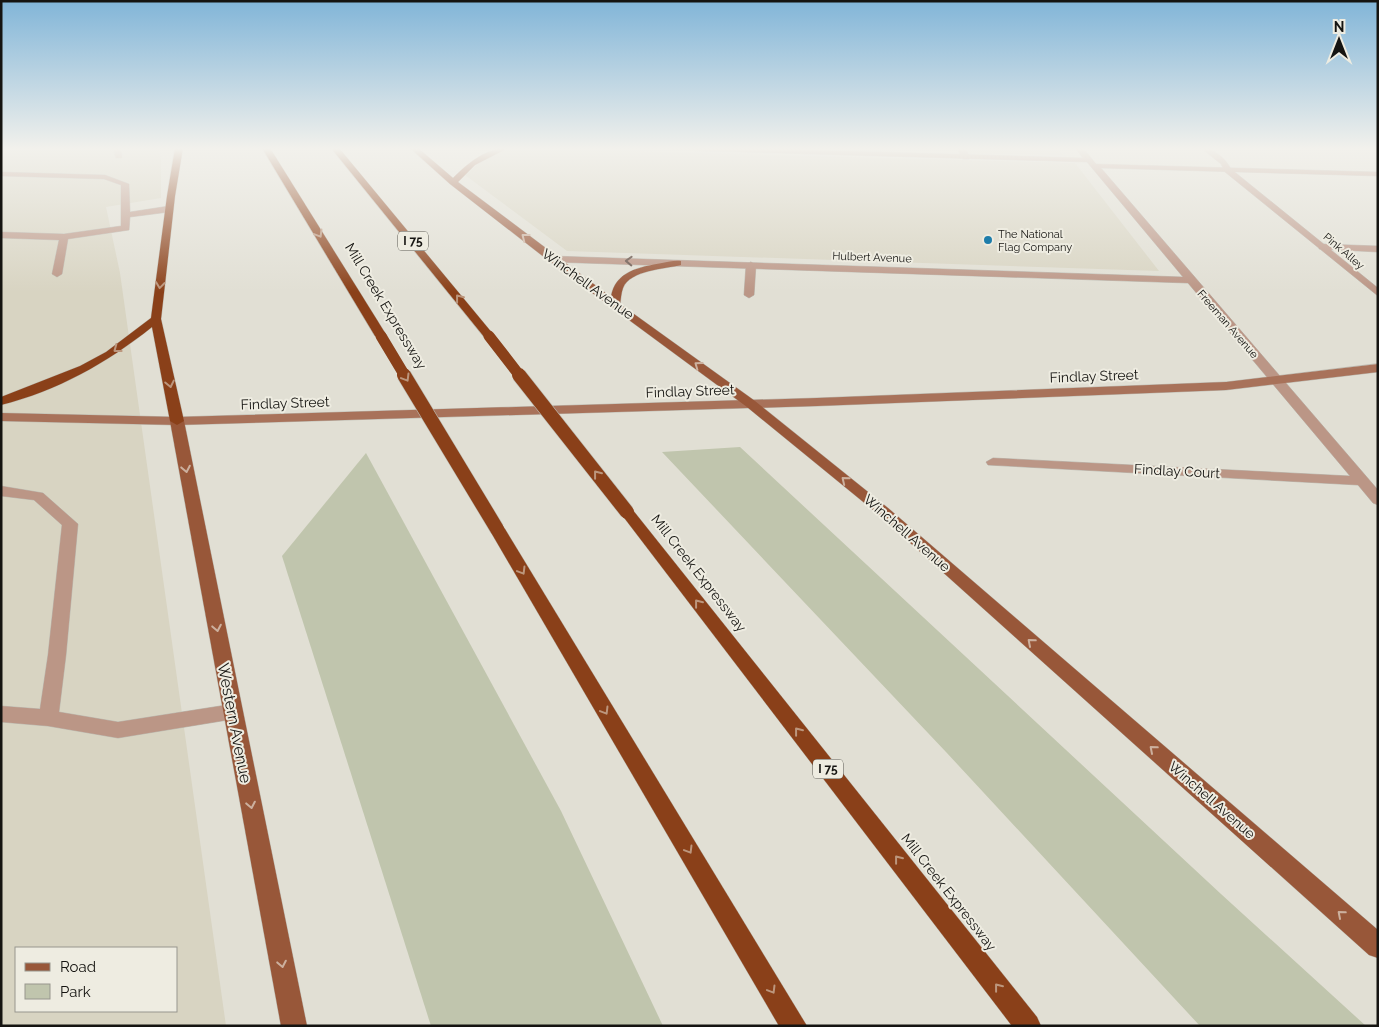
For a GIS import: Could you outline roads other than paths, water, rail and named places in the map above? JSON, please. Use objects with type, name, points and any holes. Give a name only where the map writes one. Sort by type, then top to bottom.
[{"type":"highway","points":[[171,196],[156,319],[177,421]]},
{"type":"highway","name":"Mill Creek Expressway","points":[[295,196],[794,1026]]},
{"type":"highway","name":"Mill Creek Expressway","points":[[375,196],[434,266],[1028,1026]]},
{"type":"highway","points":[[1,401],[84,369],[110,355],[156,319]]},
{"type":"main road","name":"Winchell Avenue","points":[[471,196],[552,259],[752,404],[883,511],[1378,946]]},
{"type":"main road","points":[[616,305],[619,286],[630,276],[650,269],[678,263]]},
{"type":"main road","name":"Western Avenue","points":[[177,421],[294,1026]]},
{"type":"street","points":[[1,235],[64,237],[126,228],[125,196]]},
{"type":"street","name":"Freeman Avenue","points":[[1120,196],[1378,500]]},
{"type":"street","name":"Pink Alley","points":[[1260,196],[1378,294]]},
{"type":"street","points":[[126,215],[169,209]]},
{"type":"street","points":[[57,274],[64,237]]},
{"type":"street","points":[[1322,247],[1378,249]]},
{"type":"street","name":"Hulbert Avenue","points":[[552,259],[1190,280]]},
{"type":"street","points":[[749,295],[751,265]]},
{"type":"street","name":"Findlay Street","points":[[1,417],[177,421],[752,404],[1226,386],[1378,368]]},
{"type":"street","name":"Findlay Court","points":[[993,462],[1361,481]]},
{"type":"street","points":[[2,492],[38,496],[70,524],[57,656],[48,718]]},
{"type":"street","points":[[1,714],[48,718],[118,730],[233,712]]},
{"type":"place","name":"The National Flag Company","points":[[988,240]]}]
